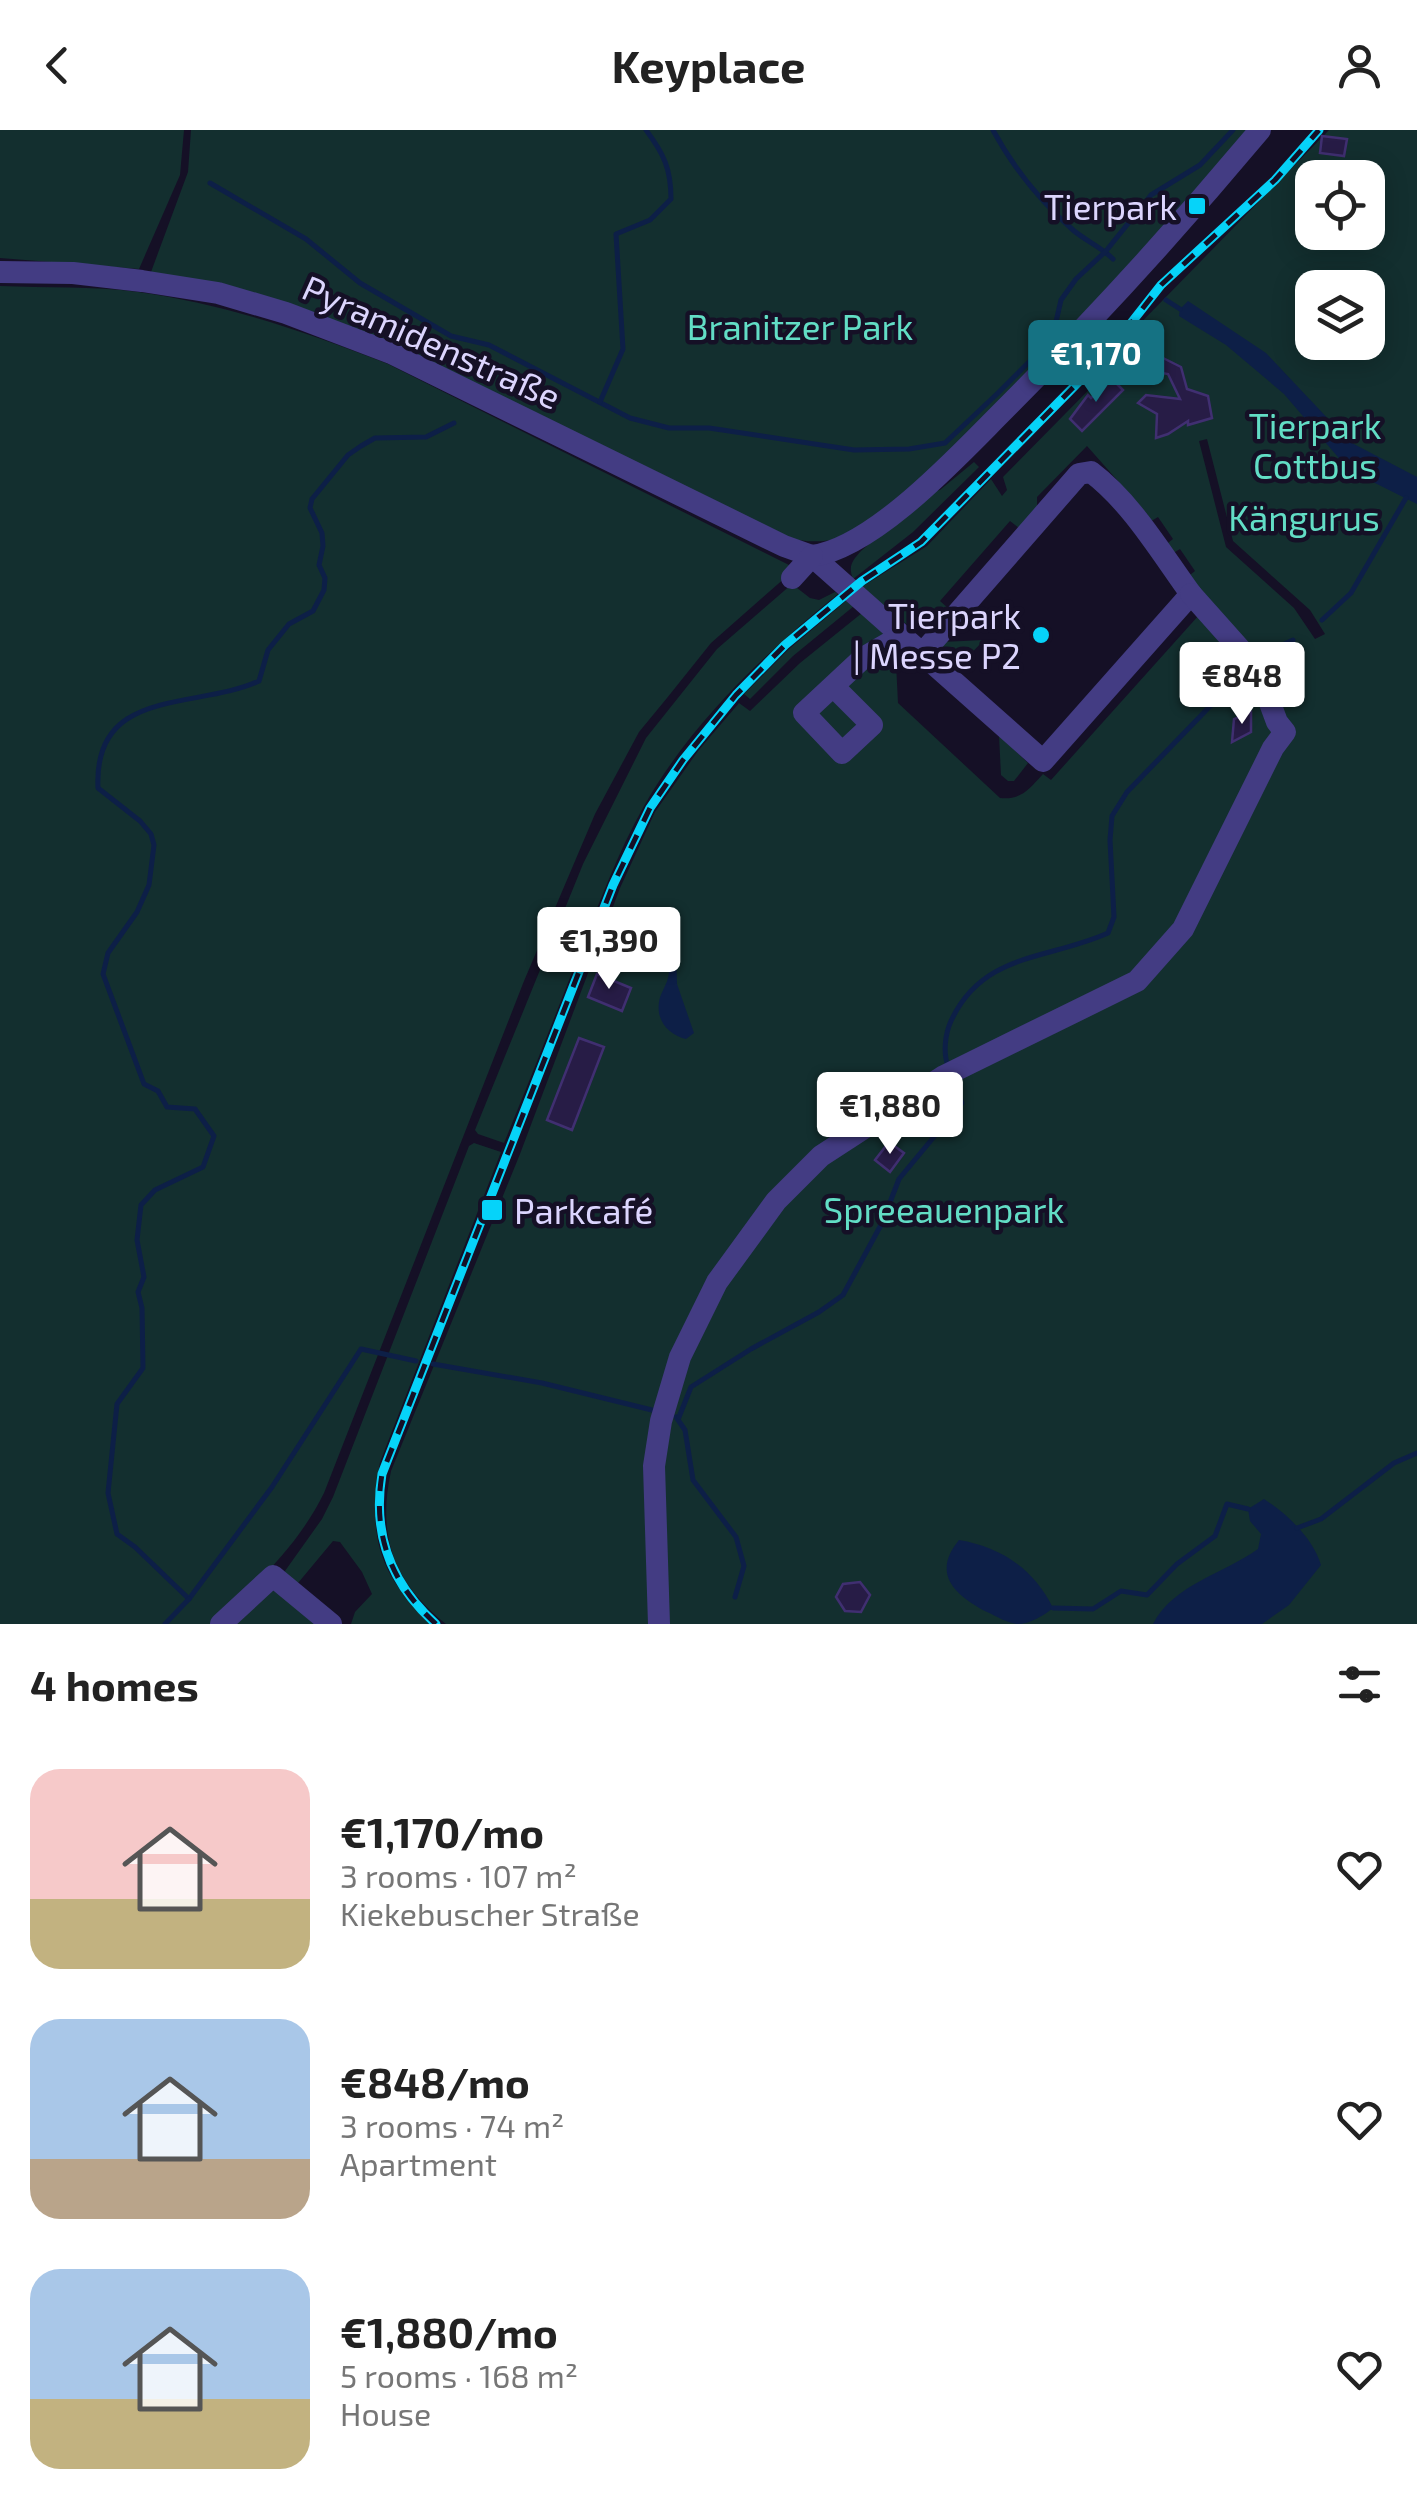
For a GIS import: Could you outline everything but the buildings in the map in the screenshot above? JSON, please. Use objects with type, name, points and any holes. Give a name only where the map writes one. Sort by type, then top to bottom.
[{"type":"street","points":[[792,578],[812,556],[854,542],[934,480],[1108,306],[1260,130]]},
{"type":"street","name":"Pyramidenstraße","points":[[0,272],[72,272],[218,294],[286,313],[390,354],[784,546],[812,556],[1043,761],[1191,594]]},
{"type":"street","points":[[659,1624],[654,1466],[664,1406],[680,1357],[717,1282],[776,1200],[821,1156],[952,1073],[1138,981],[1183,928],[1273,748],[1285,732],[1257,668],[1191,594],[1144,528],[1091,472],[1078,474],[922,654]]},
{"type":"street","points":[[834,686],[861,670],[878,648],[901,636]]},
{"type":"street","points":[[222,1624],[273,1576],[331,1624]]},
{"type":"green space","points":[[0,130],[184,130],[180,175],[139,269],[0,258]]},
{"type":"green space","name":"Branitzer Park","points":[[191,130],[1248,130],[1078,325],[929,475],[850,534],[812,541],[788,538],[393,346],[151,272],[188,172]]},
{"type":"green space","name":"Spreeauenpark","points":[[1329,130],[1417,130],[1417,1624],[446,1624],[413,1592],[393,1556],[386,1516],[391,1471],[520,1154],[620,888],[655,812],[698,751],[739,703],[750,711],[800,663],[862,613],[895,643],[898,703],[1000,798],[1024,792],[1043,774],[1051,780],[1208,605],[1186,578],[1195,571],[1180,549],[1170,555],[1164,546],[1173,539],[1158,517],[1148,523],[1148,515],[1087,446],[1037,497],[1037,508],[1019,528],[1010,521],[940,601],[949,609],[931,625],[910,627],[860,588],[927,546],[991,479],[1002,496],[1007,490],[1003,477],[1126,352],[1121,343],[1295,165],[1295,250],[1385,250],[1385,160],[1300,160]],"holes":[[[1207,439],[1233,541],[1310,610],[1325,634],[1315,639],[1294,608],[1226,547],[1199,441]]]},
{"type":"green space","points":[[0,286],[104,289],[170,297],[265,320],[327,341],[388,364],[789,565],[786,577],[711,643],[639,732],[595,814],[524,981],[324,1493],[289,1547],[214,1624],[0,1624]]},
{"type":"green space","points":[[974,462],[979,467],[913,532],[853,579],[852,564],[861,551],[928,493],[940,490]]},
{"type":"green space","points":[[792,584],[819,600],[838,594],[731,691],[663,775],[609,878],[504,1143],[478,1134],[475,1130],[583,864],[646,738],[717,649]]},
{"type":"green space","points":[[847,600],[854,606],[793,656],[750,699],[744,694],[789,649]]},
{"type":"green space","points":[[984,640],[956,669],[938,656],[937,648],[942,642]]},
{"type":"green space","points":[[999,735],[1028,763],[1014,781],[1001,775]]},
{"type":"green space","points":[[474,1143],[501,1152],[380,1462],[376,1487],[380,1550],[398,1587],[431,1624],[351,1624],[355,1612],[372,1594],[362,1572],[340,1542],[333,1541],[298,1583],[286,1580],[285,1571],[333,1497],[469,1146]]},
{"type":"green space","points":[[273,1586],[322,1624],[227,1624]]},
{"type":"water","points":[[1188,301],[1266,353],[1350,442],[1417,477],[1417,504],[1349,470],[1284,394],[1226,345],[1179,316]]},
{"type":"water","points":[[670,953],[676,953],[677,984],[694,1033],[686,1039],[669,1031],[660,1015],[659,1002],[669,975]]},
{"type":"water","points":[[1264,1499],[1298,1528],[1321,1565],[1289,1605],[1262,1624],[1153,1624],[1162,1610],[1186,1589],[1258,1549],[1261,1534],[1250,1521],[1248,1509]]},
{"type":"water","points":[[959,1540],[989,1548],[1015,1562],[1036,1582],[1053,1608],[1027,1623],[1017,1624],[965,1598],[947,1573],[951,1552]]},
{"type":"waterway","points":[[600,402],[623,349],[616,234],[650,220],[671,199],[665,162],[646,130]]},
{"type":"waterway","points":[[993,130],[1019,171],[1050,208],[1113,259]]},
{"type":"waterway","points":[[210,183],[306,239],[360,283],[451,336],[489,345],[630,418],[669,428],[709,428],[854,450],[909,449],[945,443],[998,393],[1052,339],[1061,300],[1151,195],[1200,165],[1233,130]]},
{"type":"waterway","points":[[1166,300],[1180,309]]},
{"type":"waterway","points":[[416,1361],[361,1349],[272,1487],[189,1599],[117,1534],[108,1493],[117,1404],[143,1368],[138,1292],[144,1277],[137,1240],[141,1205],[155,1190],[203,1167],[214,1136],[195,1109],[167,1107],[158,1091],[144,1084],[103,974],[108,953],[137,912],[149,885],[154,845],[140,821],[98,788],[101,755],[112,732],[130,717],[153,707],[259,681],[268,650],[289,624],[313,611],[324,590],[325,578],[319,565],[322,533],[310,508],[312,499],[348,455],[375,438],[426,437],[454,423]]},
{"type":"waterway","points":[[1322,620],[1351,593],[1406,498]]},
{"type":"waterway","points":[[1259,656],[1293,640]]},
{"type":"waterway","points":[[948,1066],[945,1049],[949,1026],[964,999],[981,982],[1019,961],[1108,933],[1114,917],[1112,816],[1127,792],[1218,698],[1226,678],[1243,664]]},
{"type":"waterway","points":[[679,1417],[691,1387],[843,1295],[882,1223],[899,1179],[962,1103],[954,1081]]},
{"type":"waterway","points":[[433,1364],[542,1383],[656,1411]]},
{"type":"waterway","points":[[676,1417],[685,1430],[693,1480],[736,1537],[744,1566],[735,1597]]},
{"type":"waterway","points":[[1297,1528],[1321,1519],[1394,1463],[1417,1453]]},
{"type":"waterway","points":[[1053,1608],[1093,1609],[1121,1591],[1147,1595],[1177,1564],[1215,1536],[1227,1504],[1248,1509]]},
{"type":"waterway","points":[[165,1624],[189,1599]]},
{"type":"railway","points":[[436,1624],[407,1592],[388,1556],[380,1517],[382,1474],[613,885],[650,808],[736,695],[785,645],[862,581],[921,542],[1109,351],[1161,285],[1275,180],[1319,130]]},
{"type":"place","name":"Tierpark","points":[[1197,206]]},
{"type":"place","name":"Tierpark | Messe P2","points":[[1041,635]]},
{"type":"place","name":"Parkcafé","points":[[492,1210]]},
{"type":"park label","name":"Tierpark Cottbus","points":[[1315,445]]},
{"type":"park label","name":"Kängurus","points":[[1304,517]]}]
